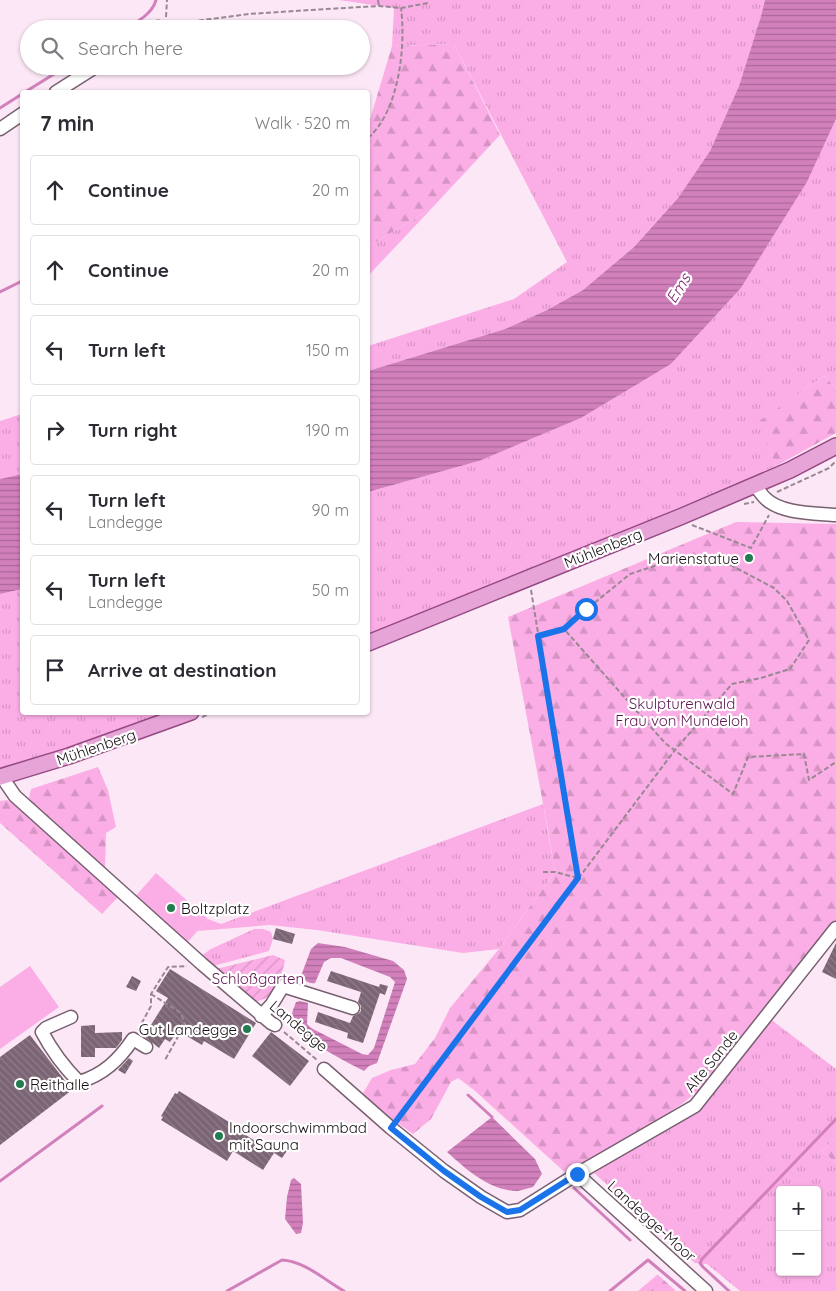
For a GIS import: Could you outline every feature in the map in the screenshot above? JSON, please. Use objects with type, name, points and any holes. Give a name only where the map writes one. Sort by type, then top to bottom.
[{"type":"main road","name":"Mühlenberg","points":[[370,642],[680,517],[790,470],[836,446]]},
{"type":"main road","name":"Mühlenberg","points":[[2,776],[131,736],[184,715]]},
{"type":"street","points":[[59,90],[83,75]]},
{"type":"street","points":[[0,128],[20,115]]},
{"type":"street","points":[[755,485],[765,498],[776,506],[836,515]]},
{"type":"street","name":"Landegge","points":[[2,776],[15,796],[202,964],[275,1025]]},
{"type":"street","name":"Alte Sande","points":[[577,1174],[696,1106],[836,928]]},
{"type":"street","points":[[262,1016],[283,986],[353,1008]]},
{"type":"street","points":[[71,1017],[46,1028],[42,1032],[50,1048],[68,1072],[79,1082],[92,1078],[111,1066],[124,1054],[133,1039],[146,1047]]},
{"type":"street","name":"Landegge","points":[[324,1069],[391,1128],[473,1192],[507,1212],[520,1210],[577,1174]]},
{"type":"street","name":"Landegge-Moor","points":[[577,1174],[706,1291]]},
{"type":"path","points":[[165,20],[167,15],[167,0]]},
{"type":"path","points":[[378,0],[379,6]]},
{"type":"path","points":[[199,20],[249,14],[379,6],[401,8],[428,3]]},
{"type":"path","points":[[370,136],[377,130],[386,115],[395,88],[400,67],[402,42],[401,8]]},
{"type":"path","points":[[765,498],[829,468],[836,460]]},
{"type":"path","points":[[680,517],[687,523],[751,548],[767,517]]},
{"type":"path","points":[[391,1128],[675,750],[732,684],[790,669],[809,640],[787,601],[774,588],[723,561],[703,556],[673,560],[630,574],[564,629],[538,636]]},
{"type":"path","points":[[530,586],[578,878]]},
{"type":"path","points":[[564,629],[665,743],[732,794],[748,757],[804,754],[809,780],[836,762]]},
{"type":"path","points":[[542,872],[555,872],[578,878]]},
{"type":"path","points":[[133,1039],[152,1006],[151,994],[168,967],[202,964]]},
{"type":"path","points":[[151,994],[181,1013],[185,1024],[165,1060]]},
{"type":"path","name":"Landegge","points":[[275,1025],[314,1057],[324,1069]]},
{"type":"green space","points":[[339,0],[765,0],[739,86],[710,151],[678,198],[634,247],[583,290],[547,310],[505,329],[370,370],[370,345],[514,299],[567,262],[454,44],[392,46],[394,8]]},
{"type":"green space","points":[[454,44],[500,135],[432,208],[370,246],[370,119],[392,46]]},
{"type":"green space","points":[[836,119],[836,388],[824,376],[760,421],[776,466],[629,529],[370,634],[370,491],[479,461],[581,418],[671,364],[741,288],[807,182]]},
{"type":"green space","points":[[432,208],[370,274],[370,246]]},
{"type":"green space","points":[[824,376],[836,388],[836,433],[776,466],[759,421]]},
{"type":"green space","points":[[20,415],[20,474],[0,479],[0,421]]},
{"type":"green space","name":"Skulpturenwald Frau von Mundeloh","points":[[736,522],[836,524],[836,926],[716,1076],[682,1104],[570,1177],[474,1090],[458,1078],[451,1082],[431,1119],[413,1134],[375,1107],[363,1093],[372,1078],[391,1070],[415,1064],[435,1038],[450,1008],[499,949],[555,872],[508,617]]},
{"type":"green space","points":[[20,589],[20,715],[166,715],[30,762],[0,770],[0,594]]},
{"type":"green space","points":[[98,767],[108,790],[116,827],[106,833],[105,871],[34,805],[29,798],[31,789]]},
{"type":"green space","points":[[7,800],[16,805],[119,896],[102,914],[0,823],[0,801]]},
{"type":"green space","points":[[543,804],[555,872],[499,949],[463,953],[317,930],[270,925],[197,931],[208,919],[221,924]]},
{"type":"green space","name":"Boltzplatz","points":[[156,873],[208,919],[186,944],[134,898]]},
{"type":"green space","points":[[254,929],[263,929],[271,932],[273,939],[269,951],[213,966],[201,956],[211,949]]},
{"type":"green space","name":"Schloßgarten","points":[[273,955],[285,960],[281,975],[272,993],[267,998],[256,1002],[216,969]]},
{"type":"green space","points":[[30,966],[59,1007],[0,1049],[0,987]]},
{"type":"green space","points":[[769,1018],[836,1069],[836,1137],[822,1151],[836,1163],[836,1291],[740,1291],[707,1264],[695,1263],[594,1173],[704,1104]]},
{"type":"green space","points":[[836,1137],[836,1163],[822,1151]]},
{"type":"green space","points":[[657,1275],[676,1291],[638,1291]]},
{"type":"water","name":"Ems","points":[[765,0],[836,0],[836,119],[807,182],[741,288],[671,364],[581,418],[479,461],[370,491],[370,370],[505,329],[547,310],[583,290],[634,247],[678,198],[710,151],[739,86]]},
{"type":"water","points":[[20,474],[20,589],[0,594],[0,479]]},
{"type":"water","points":[[318,943],[345,947],[393,961],[404,970],[407,979],[377,1063],[369,1066],[364,1071],[325,1050],[306,1036],[293,1021],[293,1009],[296,1002],[308,1003],[307,1024],[311,1028],[362,1054],[368,1055],[374,1048],[395,982],[390,977],[341,958],[331,958],[324,962],[315,983],[307,982],[301,976],[311,949]]},
{"type":"water","points":[[492,1117],[535,1159],[542,1174],[533,1187],[518,1191],[498,1187],[471,1172],[447,1152]]},
{"type":"water","points":[[294,1178],[301,1184],[303,1223],[301,1233],[296,1234],[285,1219],[287,1197],[291,1180]]},
{"type":"building","points":[[276,928],[295,934],[292,944],[273,939]]},
{"type":"building","points":[[836,943],[836,979],[822,972]]},
{"type":"building","points":[[170,969],[256,1023],[234,1059],[204,1041],[202,1045],[178,1031],[170,1042],[165,1039],[159,1048],[144,1036],[168,998],[156,991]]},
{"type":"building","points":[[331,971],[379,987],[380,984],[388,986],[385,995],[380,993],[363,1043],[347,1038],[348,1033],[315,1022],[318,1012],[350,1023],[353,1016],[361,1011],[361,1006],[358,1002],[361,992],[327,981]]},
{"type":"building","points":[[132,976],[141,981],[136,991],[126,987]]},
{"type":"building","points":[[95,1025],[95,1033],[122,1032],[122,1040],[116,1048],[95,1048],[95,1057],[81,1057],[81,1026]]},
{"type":"building","points":[[271,1032],[309,1061],[290,1086],[252,1056]]},
{"type":"building","name":"Reithalle","points":[[30,1035],[72,1090],[0,1145],[0,1057]]},
{"type":"building","points":[[129,1058],[133,1061],[125,1074],[118,1070]]},
{"type":"building","points":[[179,1091],[245,1132],[244,1134],[274,1153],[263,1170],[233,1151],[227,1161],[161,1120],[163,1117],[161,1116],[175,1093],[177,1094]]},
{"type":"building","points":[[280,1142],[289,1148],[282,1158],[274,1153]]},
{"type":"waterway","points":[[140,20],[148,13],[156,0]]},
{"type":"waterway","points":[[28,90],[52,75]]},
{"type":"waterway","points":[[0,108],[20,95]]},
{"type":"waterway","points":[[0,292],[20,282]]},
{"type":"waterway","points":[[468,1095],[492,1117]]},
{"type":"waterway","points":[[0,1181],[102,1106]]},
{"type":"waterway","points":[[729,1291],[703,1267],[700,1263],[702,1259],[836,1119]]},
{"type":"waterway","points":[[574,1188],[630,1240]]},
{"type":"waterway","points":[[227,1291],[282,1260],[306,1267],[344,1291]]},
{"type":"waterway","points":[[610,1291],[648,1260],[685,1291]]},
{"type":"place","name":"Marienstatue","points":[[749,558]]},
{"type":"place","name":"Boltzplatz","points":[[171,908]]},
{"type":"place","name":"Gut Landegge","points":[[247,1029]]},
{"type":"place","name":"Reithalle","points":[[20,1084]]},
{"type":"place","name":"Indoorschwimmbad mit Sauna","points":[[219,1136]]},
{"type":"route","points":[[577,1174],[520,1210],[507,1212],[481,1197],[444,1171],[391,1128],[578,878],[538,636],[564,629],[586,609]]}]
